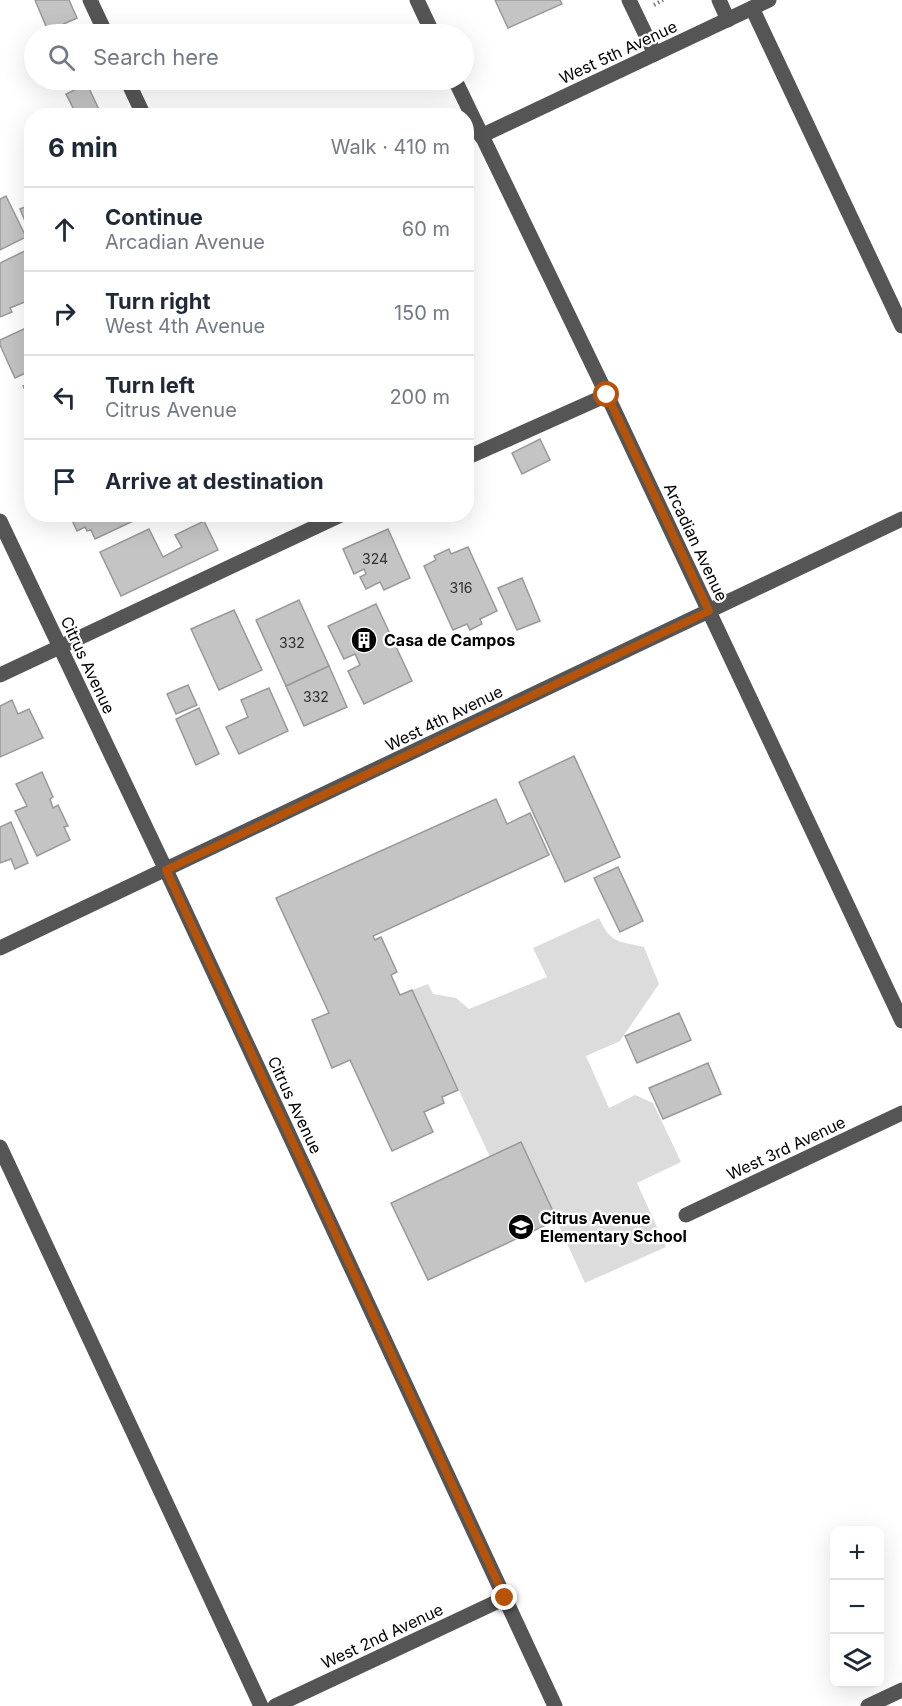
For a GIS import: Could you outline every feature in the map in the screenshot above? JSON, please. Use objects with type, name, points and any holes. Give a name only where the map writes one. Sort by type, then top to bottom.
[{"type":"street","points":[[90,0],[101,24]]},
{"type":"street","points":[[417,0],[428,24]]},
{"type":"street","points":[[629,0],[655,54]]},
{"type":"street","points":[[719,0],[728,20]]},
{"type":"street","name":"West 5th Avenue","points":[[481,136],[769,0]]},
{"type":"street","points":[[752,8],[902,326]]},
{"type":"street","points":[[132,90],[140,108]]},
{"type":"street","name":"Arcadian Avenue","points":[[459,90],[468,108]]},
{"type":"street","name":"Arcadian Avenue","points":[[474,121],[607,395],[902,1021]]},
{"type":"street","points":[[474,454],[607,395]]},
{"type":"street","name":"West 4th Avenue","points":[[0,948],[902,519]]},
{"type":"street","name":"Citrus Avenue","points":[[0,520],[166,870],[555,1706]]},
{"type":"street","points":[[0,675],[323,522]]},
{"type":"street","name":"West 3rd Avenue","points":[[686,1215],[902,1113]]},
{"type":"street","points":[[0,1147],[261,1706]]},
{"type":"street","name":"West 2nd Avenue","points":[[275,1706],[505,1598]]},
{"type":"street","points":[[868,1706],[897,1697]]},
{"type":"shaded area","points":[[599,918],[607,933],[616,940],[644,947],[659,984],[620,1041],[586,1056],[609,1108],[635,1095],[653,1103],[681,1162],[637,1183],[666,1247],[585,1283],[521,1142],[490,1157],[412,990],[428,984],[433,994],[456,998],[469,1009],[547,977],[533,948]]},
{"type":"building","points":[[35,0],[69,0],[77,18],[64,24],[45,24]]},
{"type":"building","points":[[495,0],[560,0],[562,4],[508,28]]},
{"type":"building","points":[[74,90],[90,90],[98,108],[73,108],[66,94]]},
{"type":"building","points":[[6,196],[24,233],[24,238],[0,250],[0,199]]},
{"type":"building","points":[[24,207],[24,219],[20,209]]},
{"type":"building","points":[[24,251],[24,302],[10,308],[12,312],[0,317],[0,263]]},
{"type":"building","points":[[24,329],[24,374],[15,378],[0,345],[0,340]]},
{"type":"building","points":[[540,439],[550,460],[522,474],[512,453]]},
{"type":"building","points":[[73,522],[131,522],[95,539],[91,530],[87,531],[85,527],[77,531]]},
{"type":"building","points":[[204,522],[218,550],[121,596],[100,552],[149,529],[163,557],[182,547],[175,535]]},
{"type":"building","points":[[388,529],[410,578],[384,590],[380,582],[366,589],[360,577],[366,574],[364,569],[354,574],[343,549]]},
{"type":"building","points":[[468,547],[497,611],[480,619],[482,624],[470,630],[467,624],[453,630],[424,566],[436,560],[434,556],[449,549],[451,554]]},
{"type":"building","points":[[522,578],[540,621],[517,630],[498,588]]},
{"type":"building","points":[[299,600],[329,666],[286,686],[256,620]]},
{"type":"building","name":"Casa de Campos","points":[[376,604],[412,681],[364,704],[348,671],[360,665],[355,654],[344,659],[328,626]]},
{"type":"building","points":[[234,610],[262,670],[219,690],[191,629]]},
{"type":"building","points":[[329,666],[347,707],[304,726],[286,686]]},
{"type":"building","points":[[188,685],[197,705],[176,714],[167,694]]},
{"type":"building","points":[[269,688],[288,731],[239,754],[226,727],[248,717],[241,700]]},
{"type":"building","points":[[12,700],[18,714],[29,709],[43,738],[0,757],[0,706]]},
{"type":"building","points":[[199,708],[219,754],[196,765],[176,719]]},
{"type":"building","points":[[574,756],[620,857],[565,882],[519,782]]},
{"type":"building","points":[[42,772],[53,797],[50,799],[53,808],[58,805],[68,826],[64,827],[70,840],[37,856],[15,811],[27,806],[16,784]]},
{"type":"building","points":[[496,799],[507,824],[530,813],[549,855],[373,936],[375,940],[381,937],[397,972],[391,975],[400,995],[412,990],[458,1090],[442,1097],[444,1103],[424,1112],[433,1132],[392,1151],[350,1060],[332,1068],[312,1020],[329,1013],[276,898]]},
{"type":"building","points":[[11,822],[28,863],[15,869],[11,859],[0,863],[0,827]]},
{"type":"building","points":[[618,867],[643,921],[620,932],[594,878]]},
{"type":"building","points":[[679,1013],[691,1040],[637,1063],[625,1036]]},
{"type":"building","points":[[708,1063],[721,1094],[663,1119],[649,1088]]},
{"type":"building","points":[[521,1142],[557,1220],[428,1280],[391,1203]]},
{"type":"place","name":"Casa de Campos","points":[[364,640]]},
{"type":"place","name":"Citrus Avenue Elementary School","points":[[521,1227]]},
{"type":"route","points":[[505,1598],[166,870],[709,611],[607,395]]}]
